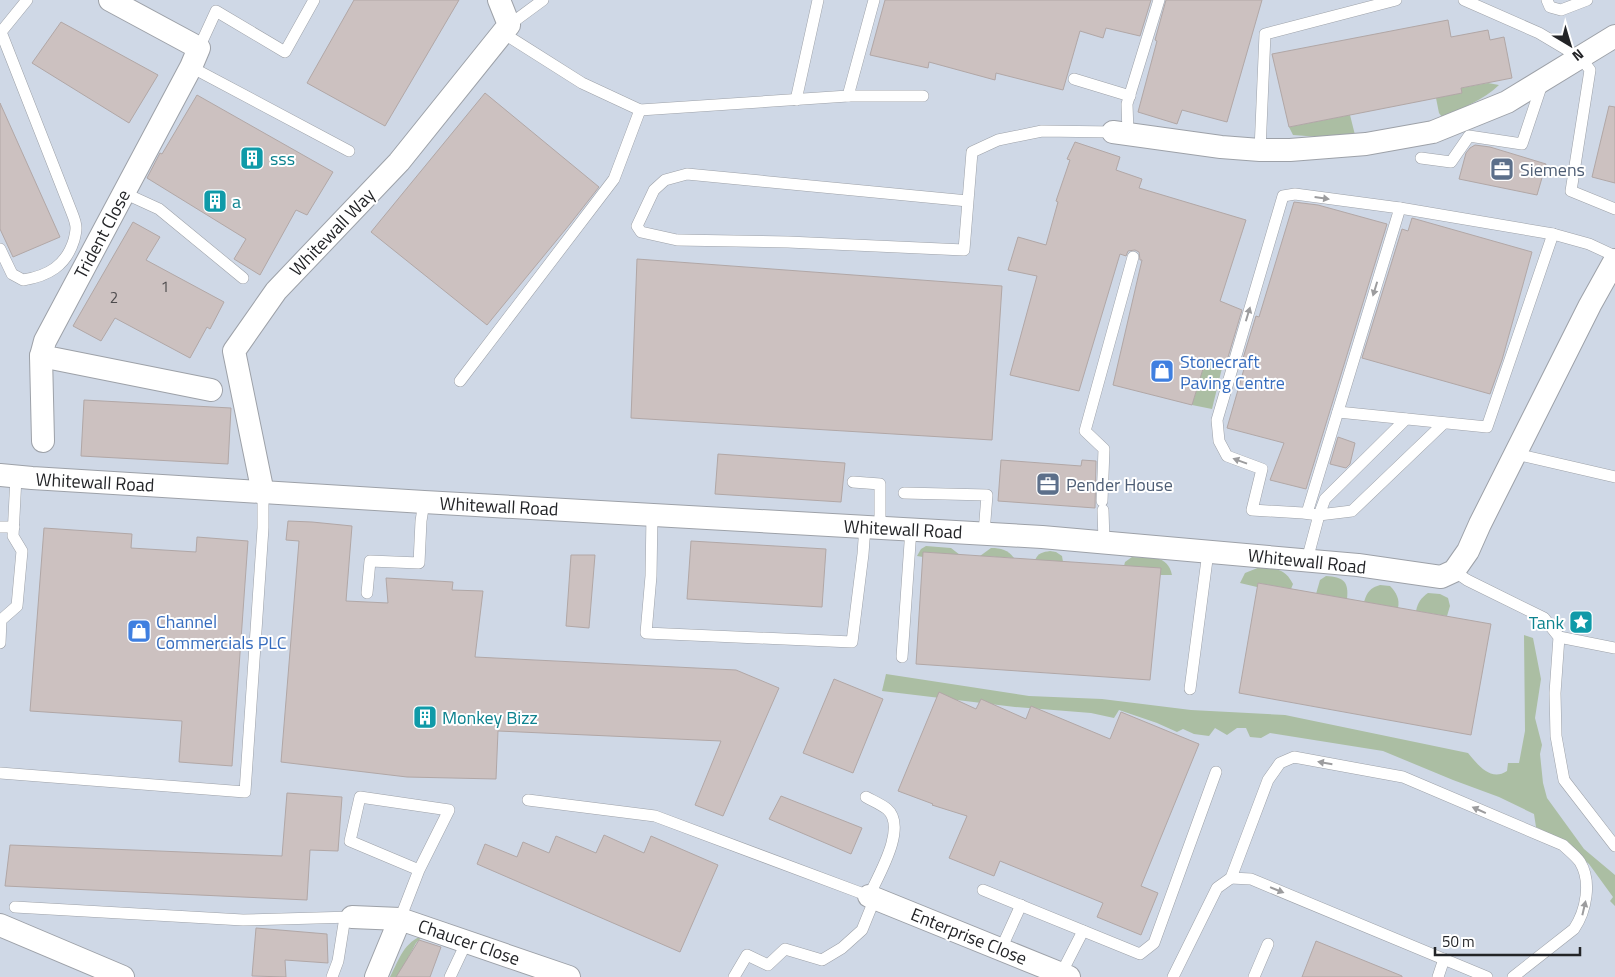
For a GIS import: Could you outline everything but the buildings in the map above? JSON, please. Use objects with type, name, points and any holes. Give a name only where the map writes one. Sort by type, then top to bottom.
[{"type":"street","points":[[110,0],[195,57]]},
{"type":"street","points":[[500,0],[506,29]]},
{"type":"street","name":"Whitewall Way","points":[[263,493],[234,351],[276,291],[399,162],[506,29]]},
{"type":"street","points":[[1121,133],[1221,147],[1290,150],[1366,144],[1432,132],[1507,102],[1615,36]]},
{"type":"street","name":"Trident Close","points":[[41,356],[45,341],[195,57]]},
{"type":"street","points":[[1454,570],[1468,551],[1590,304],[1615,260]]},
{"type":"street","points":[[43,441],[41,356],[211,390]]},
{"type":"street","name":"Whitewall Road","points":[[8,476],[263,493],[984,533],[1307,560],[1441,577],[1454,570]]},
{"type":"street","name":"Enterprise Close","points":[[872,897],[1065,976]]},
{"type":"street","points":[[348,917],[400,919]]},
{"type":"street","name":"Chaucer Close","points":[[376,977],[400,919],[569,977]]},
{"type":"street","points":[[2,930],[123,977]]},
{"type":"lane","points":[[0,249],[12,274],[22,280],[39,278],[52,271],[64,260],[72,246],[76,230],[72,213],[1,32],[27,0]]},
{"type":"lane","points":[[314,0],[285,52],[216,11],[195,57],[349,151]]},
{"type":"lane","points":[[543,0],[506,29],[582,83],[640,110],[848,96],[924,96]]},
{"type":"lane","points":[[796,100],[818,0]]},
{"type":"lane","points":[[848,96],[874,0]]},
{"type":"lane","points":[[968,201],[687,174],[665,180],[654,190],[637,226],[641,232],[677,240],[788,242],[964,250],[968,201],[972,152],[998,140],[1042,131],[1121,133],[1127,104],[1159,0]]},
{"type":"lane","points":[[1260,150],[1265,34],[1396,0]]},
{"type":"lane","points":[[1464,0],[1539,33],[1580,58],[1590,70],[1571,192],[1615,209]]},
{"type":"lane","points":[[1547,0],[1550,7],[1562,10],[1587,0]]},
{"type":"lane","points":[[1074,79],[1130,96]]},
{"type":"lane","points":[[1421,158],[1451,162],[1469,136],[1522,144],[1543,80]]},
{"type":"lane","points":[[460,381],[614,180],[640,110]]},
{"type":"lane","points":[[124,193],[159,209],[243,278]]},
{"type":"lane","points":[[1444,423],[1352,511],[1313,514],[1252,510],[1262,469],[1227,456],[1219,441],[1217,420],[1283,196],[1295,194],[1400,208],[1553,234],[1589,244],[1615,256]]},
{"type":"lane","points":[[1307,560],[1313,514],[1338,412],[1400,208]]},
{"type":"lane","points":[[1338,412],[1487,427],[1553,234]]},
{"type":"lane","points":[[1104,542],[1102,506],[1104,449],[1085,431],[1133,257]]},
{"type":"lane","points":[[1313,514],[1325,499],[1406,419]]},
{"type":"lane","points":[[1516,454],[1615,477]]},
{"type":"lane","points":[[0,643],[2,620],[17,606],[22,551],[13,536],[14,527],[8,476]]},
{"type":"lane","points":[[652,515],[646,633],[852,642],[863,554],[872,527],[880,484],[853,482]]},
{"type":"lane","points":[[0,773],[245,792],[263,493]]},
{"type":"lane","points":[[904,493],[987,495],[984,533]]},
{"type":"lane","points":[[367,593],[370,562],[419,563],[424,502]]},
{"type":"lane","points":[[0,527],[14,527]]},
{"type":"lane","points":[[902,657],[911,529]]},
{"type":"lane","points":[[1190,690],[1208,552]]},
{"type":"lane","points":[[1454,570],[1476,585],[1544,618],[1559,637],[1615,648]]},
{"type":"lane","points":[[1559,637],[1555,693],[1556,736],[1564,780],[1615,846]]},
{"type":"lane","points":[[1173,977],[1217,888],[1230,878],[1268,780],[1280,763],[1294,758],[1403,777],[1563,845],[1579,862],[1586,877],[1586,900],[1581,918],[1574,929],[1513,977]]},
{"type":"lane","points":[[983,890],[1140,954],[1154,943],[1216,772]]},
{"type":"lane","points":[[400,919],[419,870],[449,810],[360,797],[350,840],[419,870]]},
{"type":"lane","points":[[734,977],[747,955],[768,964],[786,949],[822,960],[842,948],[862,930],[892,844],[894,823],[888,810],[866,797]]},
{"type":"lane","points":[[528,800],[655,816],[872,897]]},
{"type":"lane","points":[[1230,878],[1251,879],[1487,977]]},
{"type":"lane","points":[[1001,949],[1021,905]]},
{"type":"lane","points":[[15,907],[243,920],[348,917],[338,961],[332,977]]},
{"type":"lane","points":[[1065,976],[1082,931]]},
{"type":"lane","points":[[450,977],[467,941]]},
{"type":"lane","points":[[1254,977],[1268,944]]},
{"type":"lane","points":[[1438,977],[1444,959]]},
{"type":"shaded area","points":[[0,0],[1615,0],[1615,977],[0,977]]},
{"type":"green space","points":[[1488,83],[1499,85],[1487,95],[1465,107],[1442,117],[1439,113],[1436,98],[1461,93],[1461,88]]},
{"type":"green space","points":[[1350,115],[1355,135],[1333,138],[1293,135],[1289,127]]},
{"type":"green space","points":[[1206,359],[1223,364],[1212,409],[1192,405]]},
{"type":"green space","points":[[926,546],[951,548],[960,555],[923,552],[923,557],[917,556],[921,549]]},
{"type":"green space","points":[[991,548],[1004,550],[1014,558],[980,556]]},
{"type":"green space","points":[[1050,551],[1062,556],[1063,562],[1035,560],[1041,553]]},
{"type":"green space","points":[[1132,557],[1162,560],[1170,568],[1172,575],[1160,575],[1124,566],[1125,562]]},
{"type":"green space","points":[[1260,567],[1283,572],[1293,584],[1291,589],[1258,583],[1257,587],[1240,583],[1245,573]]},
{"type":"green space","points":[[1326,576],[1337,577],[1344,581],[1347,588],[1347,599],[1316,594],[1320,580]]},
{"type":"green space","points":[[1380,585],[1390,586],[1394,591],[1398,599],[1398,608],[1364,602],[1369,591]]},
{"type":"green space","points":[[1428,593],[1440,594],[1448,598],[1450,606],[1447,616],[1416,611],[1420,600]]},
{"type":"green space","points":[[1524,635],[1533,638],[1541,679],[1535,718],[1542,745],[1540,754],[1543,783],[1547,798],[1584,849],[1615,875],[1615,906],[1610,901],[1613,897],[1589,864],[1563,841],[1536,827],[1534,814],[1499,797],[1383,751],[1270,733],[1261,738],[1250,737],[1246,728],[1237,728],[1227,735],[1215,728],[1209,736],[1194,734],[1183,729],[1177,732],[1119,710],[1114,718],[1091,713],[1015,707],[882,691],[886,674],[1029,696],[1102,699],[1191,710],[1285,715],[1468,753],[1485,771],[1496,775],[1507,771],[1508,763],[1519,763],[1525,731]]},
{"type":"green space","points":[[425,934],[416,943],[398,977],[390,977],[407,947]]},
{"type":"place","name":"sss","points":[[252,158]]},
{"type":"place","name":"Siemens","points":[[1502,169]]},
{"type":"place","name":"a","points":[[215,201]]},
{"type":"place","name":"Stonecraft Paving Centre","points":[[1162,371]]},
{"type":"place","name":"Pender House","points":[[1048,484]]},
{"type":"place","name":"Tank","points":[[1581,622]]},
{"type":"place","name":"Channel Commercials PLC","points":[[139,631]]},
{"type":"place","name":"Monkey Bizz","points":[[425,717]]}]
